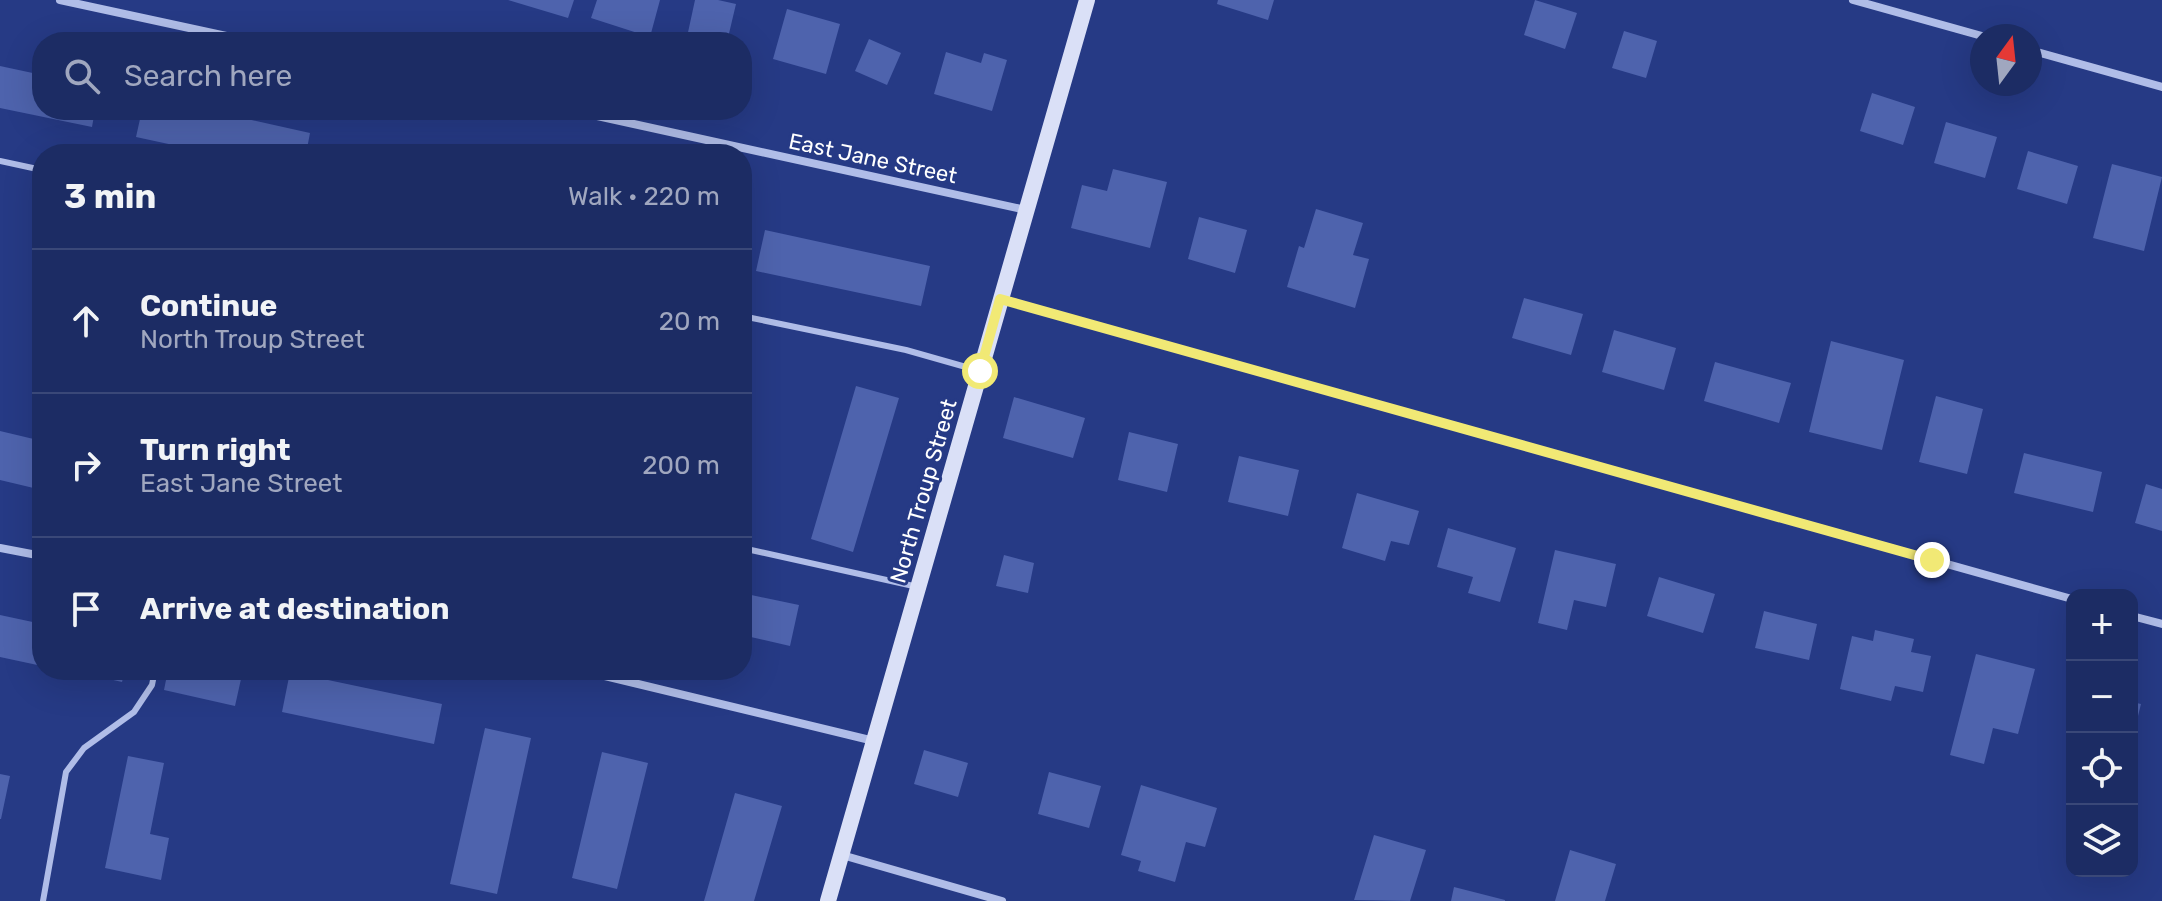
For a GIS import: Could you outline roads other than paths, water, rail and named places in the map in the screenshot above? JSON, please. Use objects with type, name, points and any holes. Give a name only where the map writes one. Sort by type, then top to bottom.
[{"type":"street","points":[[60,0],[208,32]]},
{"type":"street","name":"North Troup Street","points":[[828,901],[1087,0]]},
{"type":"street","points":[[1853,0],[1970,33]]},
{"type":"street","points":[[2042,53],[2162,87]]},
{"type":"street","name":"East Jane Street","points":[[615,120],[724,144]]},
{"type":"street","name":"East Jane Street","points":[[752,150],[1027,211]]},
{"type":"street","points":[[1000,299],[2066,597]]},
{"type":"street","points":[[0,548],[32,554]]},
{"type":"street","points":[[2138,618],[2162,624]]},
{"type":"street","points":[[621,680],[874,741]]},
{"type":"street","points":[[842,855],[1002,901]]},
{"type":"lane","points":[[0,161],[32,168]]},
{"type":"lane","points":[[752,318],[906,350],[980,371]]},
{"type":"lane","points":[[752,550],[918,587]]},
{"type":"lane","points":[[43,901],[66,772],[84,748],[134,712],[153,680]]}]
